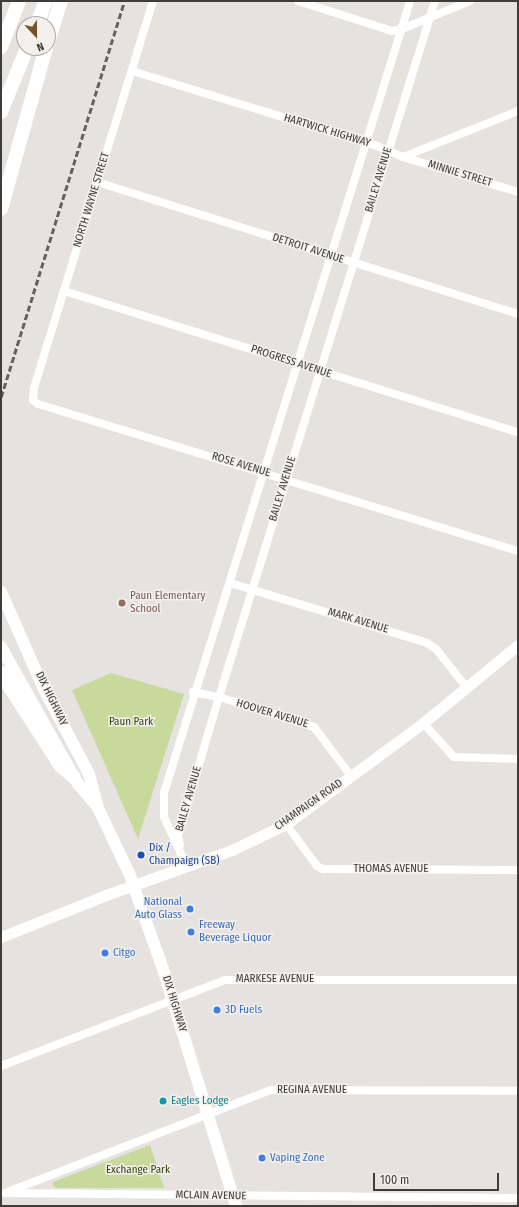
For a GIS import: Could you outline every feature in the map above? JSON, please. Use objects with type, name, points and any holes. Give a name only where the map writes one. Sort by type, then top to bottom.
[{"type":"highway","points":[[1,47],[20,1]]},
{"type":"highway","points":[[40,16],[46,1]]},
{"type":"highway","points":[[56,17],[61,1]]},
{"type":"highway","points":[[1,112],[24,56]]},
{"type":"highway","points":[[1,209],[44,56]]},
{"type":"highway","points":[[1,673],[60,765],[74,777]]},
{"type":"main road","name":"DIX HIGHWAY","points":[[1,592],[44,687],[88,774],[98,808],[134,886],[172,1000],[234,1201]]},
{"type":"main road","name":"DIX HIGHWAY","points":[[1,647],[74,777],[98,808]]},
{"type":"street","name":"NORTH WAYNE STREET","points":[[33,400],[34,389],[153,1]]},
{"type":"street","points":[[298,1],[392,31],[402,29],[470,1]]},
{"type":"street","name":"BAILEY AVENUE","points":[[187,867],[169,832],[162,803],[193,692],[230,583],[410,1]]},
{"type":"street","name":"BAILEY AVENUE","points":[[187,867],[178,836],[286,479],[435,1]]},
{"type":"street","name":"HARTWICK HIGHWAY","points":[[132,70],[366,143],[403,157]]},
{"type":"street","points":[[403,157],[518,111]]},
{"type":"street","name":"MINNIE STREET","points":[[403,157],[518,192]]},
{"type":"street","name":"DETROIT AVENUE","points":[[98,182],[518,314]]},
{"type":"street","name":"PROGRESS AVENUE","points":[[64,291],[518,432]]},
{"type":"street","name":"ROSE AVENUE","points":[[33,400],[38,404],[518,551]]},
{"type":"street","name":"MARK AVENUE","points":[[230,583],[426,643],[436,649],[467,688]]},
{"type":"street","name":"CHAMPAIGN ROAD","points":[[1,938],[134,886],[232,850],[286,824],[423,723],[518,645]]},
{"type":"street","name":"HOOVER AVENUE","points":[[193,692],[219,698],[314,727],[351,776]]},
{"type":"street","points":[[423,723],[454,757],[518,759]]},
{"type":"street","name":"THOMAS AVENUE","points":[[286,824],[317,866],[323,869],[518,870]]},
{"type":"street","name":"MARKESE AVENUE","points":[[1,1066],[172,1000],[234,979],[518,980]]},
{"type":"street","name":"REGINA AVENUE","points":[[3,1193],[207,1113],[271,1090],[518,1091]]},
{"type":"street","name":"MCLAIN AVENUE","points":[[3,1193],[234,1201],[518,1198]]},
{"type":"green space","name":"Paun Park","points":[[111,673],[184,694],[138,839],[72,690]]},
{"type":"green space","name":"Exchange Park","points":[[150,1145],[164,1188],[55,1188],[53,1185],[53,1182]]},
{"type":"railway","points":[[1,397],[124,1]]},
{"type":"place","name":"Paun Elementary School","points":[[122,603]]},
{"type":"place","name":"Dix / Champaign (SB)","points":[[141,855]]},
{"type":"place","name":"National Auto Glass","points":[[190,909]]},
{"type":"place","name":"Freeway Beverage Liquor","points":[[191,932]]},
{"type":"place","name":"Citgo","points":[[105,953]]},
{"type":"place","name":"3D Fuels","points":[[217,1010]]},
{"type":"place","name":"Eagles Lodge","points":[[163,1101]]},
{"type":"place","name":"Vaping Zone","points":[[262,1158]]}]
